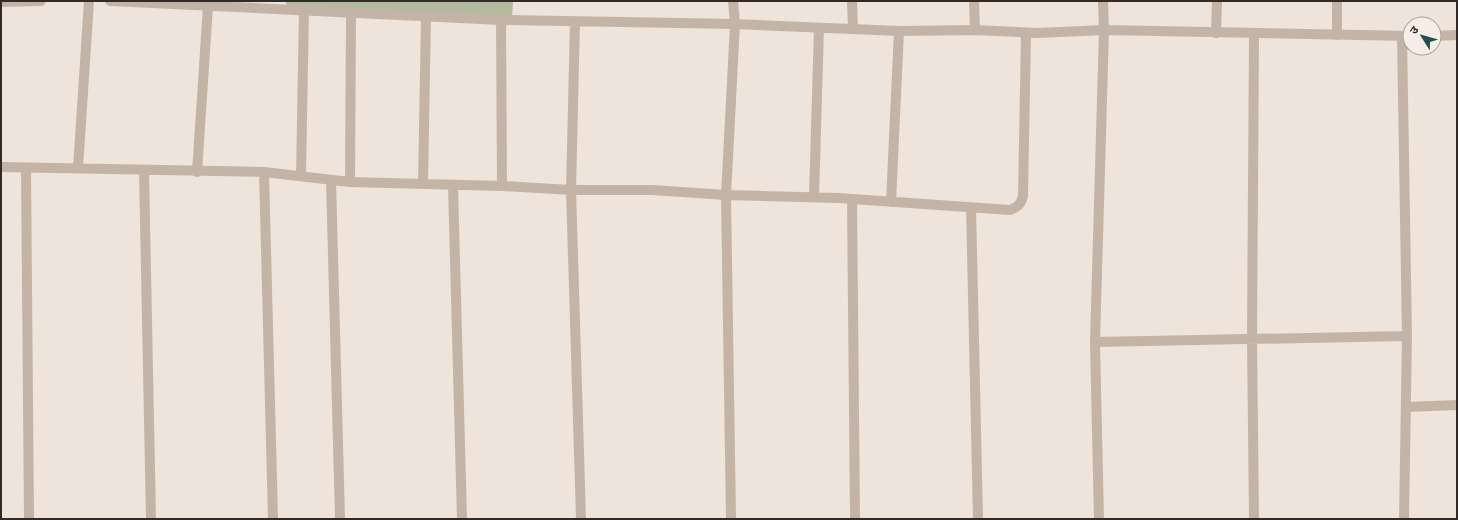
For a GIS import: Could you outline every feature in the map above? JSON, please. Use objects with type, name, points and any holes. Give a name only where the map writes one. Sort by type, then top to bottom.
[{"type":"street","points":[[1,2],[41,1]]},
{"type":"street","points":[[78,168],[89,1]]},
{"type":"street","points":[[110,1],[501,20],[735,24],[899,31],[975,30],[1026,33],[1104,30],[1216,34],[1402,36]]},
{"type":"street","points":[[731,519],[726,195],[735,24],[733,1]]},
{"type":"street","points":[[852,1],[853,28]]},
{"type":"street","points":[[974,1],[975,30]]},
{"type":"street","points":[[1099,519],[1095,342],[1104,30],[1103,1]]},
{"type":"street","points":[[1216,1],[1216,34]]},
{"type":"street","points":[[1337,1],[1338,35]]},
{"type":"street","points":[[197,172],[208,6]]},
{"type":"street","points":[[301,175],[304,10]]},
{"type":"street","points":[[350,182],[352,13]]},
{"type":"street","points":[[423,184],[426,16]]},
{"type":"street","points":[[501,20],[502,186]]},
{"type":"street","points":[[575,22],[571,190],[581,519]]},
{"type":"street","points":[[814,197],[819,28]]},
{"type":"street","points":[[891,202],[899,31]]},
{"type":"street","points":[[1,167],[144,171],[264,172],[301,175],[350,182],[453,186],[502,186],[571,190],[652,190],[726,195],[852,199],[1010,210],[1016,208],[1021,203],[1023,196],[1026,33]]},
{"type":"street","points":[[1254,34],[1252,339],[1254,519]]},
{"type":"street","points":[[1442,36],[1457,35]]},
{"type":"street","points":[[1404,519],[1407,336],[1406,56]]},
{"type":"street","points":[[26,168],[29,519]]},
{"type":"street","points":[[144,171],[151,519]]},
{"type":"street","points":[[264,172],[273,519]]},
{"type":"street","points":[[331,180],[340,519]]},
{"type":"street","points":[[453,186],[462,519]]},
{"type":"street","points":[[852,199],[856,519]]},
{"type":"street","points":[[971,208],[978,519]]},
{"type":"street","points":[[1095,342],[1407,336]]},
{"type":"street","points":[[1406,406],[1457,405]]},
{"type":"green space","points":[[286,1],[513,1],[512,19],[286,11]]}]
